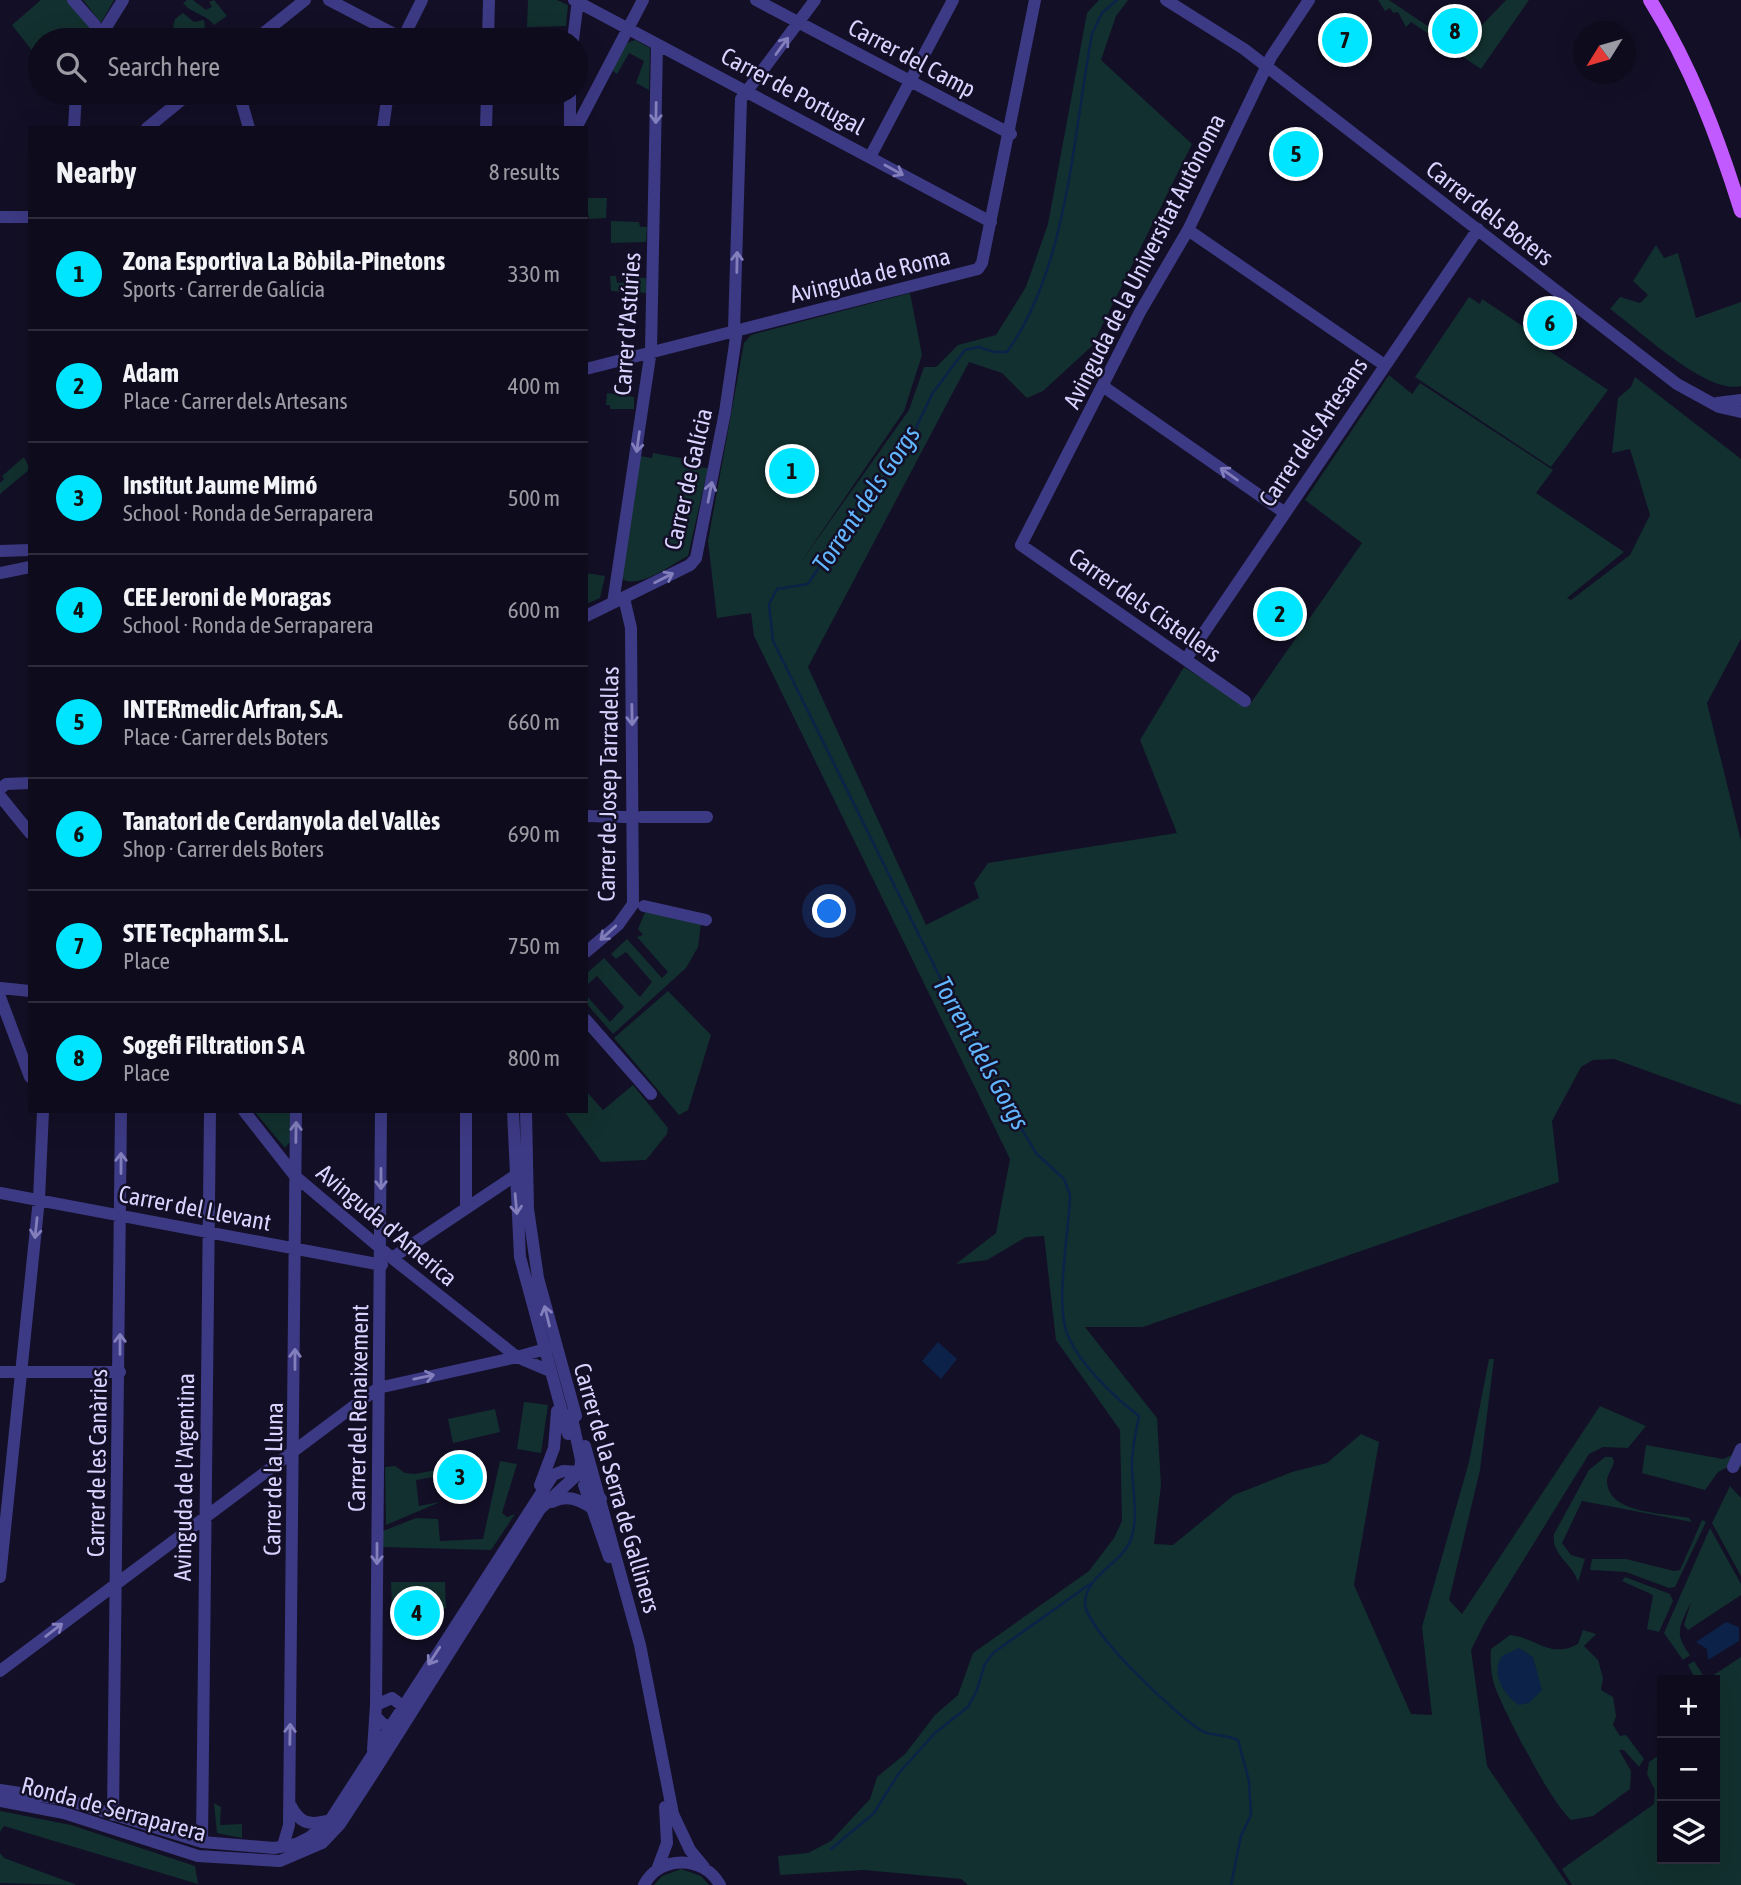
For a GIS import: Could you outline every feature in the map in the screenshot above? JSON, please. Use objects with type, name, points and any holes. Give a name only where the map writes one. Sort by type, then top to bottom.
[{"type":"main road","points":[[1650,0],[1683,59],[1707,110],[1741,211]]},
{"type":"street","points":[[73,0],[91,21]]},
{"type":"street","points":[[105,28],[122,0]]},
{"type":"street","points":[[270,28],[306,0]]},
{"type":"street","points":[[329,0],[381,28]]},
{"type":"street","points":[[408,28],[422,0]]},
{"type":"street","points":[[488,28],[489,0]]},
{"type":"street","points":[[588,104],[643,0]]},
{"type":"street","name":"Carrer del Camp","points":[[756,0],[1011,134]]},
{"type":"street","points":[[748,91],[815,0]]},
{"type":"street","points":[[870,157],[953,0]]},
{"type":"street","name":"Avinguda de Roma","points":[[588,368],[651,350],[978,269],[982,263],[1011,134],[1035,0]]},
{"type":"street","name":"Carrer dels Boters","points":[[1166,0],[1211,25],[1247,51],[1677,384],[1712,403],[1741,412]]},
{"type":"street","name":"Avinguda de la Universitat Autònoma","points":[[1021,545],[1140,312],[1188,230],[1266,66],[1309,0]]},
{"type":"street","points":[[574,28],[576,1]]},
{"type":"street","name":"Carrer de Portugal","points":[[576,1],[991,222]]},
{"type":"street","name":"Carrer d'Astúries","points":[[619,601],[651,350],[657,45]]},
{"type":"street","name":"Carrer de Galícia","points":[[588,615],[690,565],[696,558],[725,412],[736,330],[741,99],[748,91]]},
{"type":"street","points":[[74,126],[75,105]]},
{"type":"street","points":[[149,126],[175,105]]},
{"type":"street","points":[[243,105],[249,126]]},
{"type":"street","points":[[383,126],[386,105]]},
{"type":"street","points":[[486,126],[487,105]]},
{"type":"street","points":[[577,126],[588,105]]},
{"type":"street","points":[[570,126],[570,108],[584,112]]},
{"type":"street","points":[[0,217],[28,217]]},
{"type":"street","name":"Carrer dels Artesans","points":[[1186,659],[1383,364],[1478,229]]},
{"type":"street","points":[[1188,230],[1383,364]]},
{"type":"street","points":[[1104,387],[1285,513]]},
{"type":"street","points":[[1712,403],[1741,400]]},
{"type":"street","name":"Carrer dels Cistellers","points":[[1021,545],[1245,701]]},
{"type":"street","points":[[0,551],[28,550]]},
{"type":"street","points":[[0,573],[28,568]]},
{"type":"street","name":"Carrer de Josep Tarradellas","points":[[588,950],[618,925],[633,904],[631,628],[619,601]]},
{"type":"street","points":[[0,789],[6,784],[28,783]]},
{"type":"street","points":[[0,796],[28,831]]},
{"type":"street","points":[[588,816],[625,817]]},
{"type":"street","points":[[641,817],[706,817]]},
{"type":"street","points":[[644,906],[706,920]]},
{"type":"street","points":[[0,988],[28,991]]},
{"type":"street","points":[[0,997],[28,1072]]},
{"type":"street","points":[[588,1022],[650,1094]]},
{"type":"street","points":[[0,1577],[39,1199],[43,1113]]},
{"type":"street","name":"Carrer de les Canàries","points":[[112,1819],[120,1372],[121,1113]]},
{"type":"street","name":"Avinguda de l'Argentina","points":[[202,1842],[210,1113]]},
{"type":"street","name":"Avinguda d'America","points":[[246,1113],[295,1176],[380,1248]]},
{"type":"street","name":"Carrer de la Lluna","points":[[283,1846],[289,1825],[296,1113]]},
{"type":"street","name":"Carrer del Renaixement","points":[[377,1758],[378,1388],[387,1262],[380,1248],[381,1113]]},
{"type":"street","points":[[466,1113],[466,1206]]},
{"type":"street","name":"Carrer de la Serra de Galliners","points":[[513,1113],[520,1173],[549,1348],[550,1371],[580,1472]]},
{"type":"street","name":"Carrer de la Serra de Galliners","points":[[520,1173],[526,1113]]},
{"type":"street","points":[[387,1262],[466,1206],[520,1173]]},
{"type":"street","name":"Carrer del Llevant","points":[[0,1193],[295,1250],[387,1262]]},
{"type":"street","name":"Avinguda d'America","points":[[387,1262],[517,1357],[550,1371]]},
{"type":"street","points":[[0,1671],[378,1388],[549,1348]]},
{"type":"street","name":"Carrer de la Serra de Galliners","points":[[549,1348],[574,1409],[653,1724],[668,1827],[666,1850],[658,1867]]},
{"type":"street","points":[[0,1372],[120,1372]]},
{"type":"street","name":"Ronda de Serraparera","points":[[0,1801],[77,1816],[198,1856],[280,1861],[321,1843],[340,1824],[393,1727],[541,1483],[554,1448],[557,1422],[555,1391]]},
{"type":"street","points":[[574,1409],[572,1418],[581,1460],[580,1472],[597,1504]]},
{"type":"street","points":[[1733,1467],[1741,1449]]},
{"type":"street","name":"Ronda de Serraparera","points":[[484,1578],[553,1475],[563,1471],[580,1472]]},
{"type":"street","name":"Ronda de Serraparera","points":[[0,1791],[23,1791],[67,1800],[112,1819],[202,1842],[283,1846],[310,1837],[331,1819],[434,1678],[540,1509],[580,1472]]},
{"type":"street","name":"Ronda de Serraparera","points":[[434,1678],[444,1670],[547,1507],[561,1497],[597,1504]]},
{"type":"street","name":"Carrer de la Serra de Galliners","points":[[597,1504],[640,1645],[673,1814],[690,1850],[720,1885]]},
{"type":"street","points":[[393,1727],[376,1711],[392,1698],[406,1707],[434,1678]]},
{"type":"street","points":[[289,1802],[296,1815],[306,1823],[331,1819]]},
{"type":"street","points":[[77,1816],[88,1814],[112,1819],[146,1832],[154,1843]]},
{"type":"street","points":[[171,1849],[194,1849],[202,1842]]},
{"type":"street","name":"Ronda de Serraparera","points":[[202,1842],[212,1850],[253,1855],[260,1860]]},
{"type":"street","points":[[644,1885],[658,1867],[680,1863],[704,1867]]},
{"type":"green space","points":[[41,0],[72,0],[94,28],[28,28],[28,45],[12,25]]},
{"type":"green space","points":[[83,0],[114,0],[101,23]]},
{"type":"green space","points":[[193,0],[206,10],[212,7],[209,2],[214,0],[227,16],[214,25],[187,7],[183,3]]},
{"type":"green space","points":[[528,0],[557,0],[568,5],[566,26],[527,27]]},
{"type":"green space","points":[[1099,0],[1128,0],[1116,16],[1101,60],[1192,144],[1092,346],[1043,391],[1027,398],[1002,373],[969,362],[808,667],[926,925],[979,898],[974,883],[988,863],[1177,833],[1140,740],[1184,667],[1248,707],[1362,543],[1305,500],[1389,375],[1412,394],[1420,383],[1553,470],[1536,493],[1624,552],[1567,598],[1571,600],[1630,555],[1650,515],[1630,449],[1612,453],[1618,398],[1631,387],[1635,377],[1741,459],[1741,639],[1707,703],[1741,841],[1741,1105],[1614,1059],[1593,1060],[1581,1067],[1552,1121],[1559,1182],[1143,1327],[1085,1327],[1157,1418],[1161,1485],[1154,1544],[1173,1545],[1234,1495],[1292,1472],[1327,1463],[1361,1434],[1379,1442],[1354,1585],[1411,1714],[1432,1715],[1422,1627],[1469,1462],[1489,1359],[1494,1359],[1480,1470],[1449,1600],[1462,1614],[1600,1406],[1646,1426],[1628,1448],[1603,1447],[1589,1454],[1484,1624],[1471,1650],[1487,1766],[1568,1885],[968,1885],[961,1879],[864,1870],[780,1875],[778,1856],[808,1853],[831,1841],[870,1799],[877,1777],[905,1754],[935,1715],[958,1695],[973,1653],[1089,1571],[1114,1538],[1122,1521],[1120,1430],[1056,1340],[1044,1236],[1026,1237],[987,1260],[956,1264],[996,1233],[1010,1159],[754,636],[751,613],[717,618],[708,541],[744,343],[751,335],[910,293],[922,355],[904,411],[799,565],[909,410],[924,367],[936,367],[958,345],[996,335],[1026,287],[1048,224],[1087,13]]},
{"type":"green space","points":[[1378,0],[1389,0],[1460,48],[1506,0],[1529,0],[1481,69],[1411,22],[1406,27],[1398,12],[1393,13],[1390,8],[1385,11]]},
{"type":"green space","points":[[183,13],[194,22],[204,20],[205,28],[174,28],[175,19]]},
{"type":"green space","points":[[635,40],[650,48],[649,90],[636,83],[644,61],[629,53],[617,74],[612,70],[627,43]]},
{"type":"green space","points":[[588,198],[607,198],[606,218],[589,219]]},
{"type":"green space","points":[[611,221],[639,222],[640,227],[647,227],[646,242],[611,243]]},
{"type":"green space","points":[[1656,245],[1664,258],[1678,253],[1696,318],[1741,302],[1741,386],[1727,386],[1710,381],[1692,371],[1610,309],[1620,297],[1640,303],[1648,295],[1633,281]]},
{"type":"green space","points":[[610,276],[616,276],[617,283],[629,282],[628,277],[646,278],[647,293],[611,291]]},
{"type":"green space","points":[[1469,297],[1480,304],[1482,299],[1536,335],[1540,331],[1561,343],[1560,346],[1552,343],[1548,350],[1608,390],[1551,467],[1415,377]]},
{"type":"green space","points":[[607,393],[634,397],[634,409],[610,409],[610,405],[606,405]]},
{"type":"green space","points":[[653,453],[697,461],[697,467],[708,468],[688,556],[645,579],[628,581],[621,578],[640,456],[652,458]]},
{"type":"green space","points":[[24,457],[28,471],[0,494],[0,483],[4,479],[2,476]]},
{"type":"green space","points":[[588,573],[605,576],[600,598],[588,603]]},
{"type":"green space","points":[[645,912],[701,923],[698,947],[686,968],[613,1034],[588,1005],[588,997],[610,1022],[624,1007],[597,976],[588,984],[588,972],[604,958],[640,997],[652,982],[626,952],[616,959],[611,954],[627,939],[662,978],[668,972],[637,937],[643,935],[638,929]]},
{"type":"green space","points":[[668,991],[711,1035],[688,1110],[679,1115],[614,1038]]},
{"type":"green space","points":[[633,1085],[668,1128],[667,1134],[646,1160],[601,1162],[565,1113],[588,1113],[588,1093],[603,1110]]},
{"type":"green space","points":[[256,1113],[290,1113],[290,1142],[285,1148]]},
{"type":"green space","points":[[524,1402],[548,1405],[541,1453],[517,1449]]},
{"type":"green space","points":[[495,1409],[500,1432],[453,1443],[448,1419]]},
{"type":"green space","points":[[1646,1445],[1723,1459],[1741,1451],[1741,1467],[1732,1465],[1718,1472],[1705,1490],[1642,1473]]},
{"type":"green space","points":[[1605,1457],[1612,1457],[1614,1461],[1607,1482],[1610,1493],[1617,1500],[1640,1510],[1689,1518],[1692,1522],[1582,1501],[1562,1543],[1571,1555],[1585,1559],[1578,1582],[1556,1548],[1554,1534],[1589,1470]]},
{"type":"green space","points":[[500,1461],[517,1464],[502,1513],[507,1517],[515,1514],[491,1550],[383,1547],[383,1531],[416,1518],[438,1519],[440,1541],[483,1539]]},
{"type":"green space","points":[[395,1466],[405,1473],[415,1474],[451,1467],[451,1474],[416,1480],[419,1506],[440,1502],[386,1525],[385,1467]]},
{"type":"green space","points":[[1730,1486],[1741,1498],[1741,1576],[1712,1523]]},
{"type":"green space","points":[[1702,1520],[1706,1522],[1675,1587],[1669,1588],[1626,1572],[1590,1570],[1592,1559],[1626,1559],[1674,1571],[1680,1570]]},
{"type":"green space","points":[[1710,1528],[1741,1584],[1741,1595],[1688,1630],[1684,1625],[1691,1602],[1680,1629],[1681,1641],[1690,1655],[1683,1660],[1664,1633]]},
{"type":"green space","points":[[1625,1577],[1670,1594],[1673,1601],[1659,1632],[1647,1629],[1653,1595],[1622,1581]]},
{"type":"green space","points":[[391,1582],[445,1582],[446,1608],[392,1609]]},
{"type":"green space","points":[[1583,1630],[1596,1634],[1584,1646],[1598,1660],[1603,1678],[1601,1690],[1613,1697],[1616,1716],[1613,1725],[1620,1736],[1626,1735],[1644,1759],[1639,1767],[1624,1750],[1619,1750],[1631,1771],[1630,1789],[1593,1816],[1571,1820],[1552,1796],[1503,1705],[1492,1676],[1491,1649],[1510,1635],[1551,1649],[1568,1648],[1578,1644]]},
{"type":"green space","points":[[1741,1657],[1741,1885],[1572,1885],[1562,1869],[1654,1804],[1655,1790],[1647,1774],[1649,1762],[1657,1756],[1657,1864],[1720,1864],[1720,1675],[1714,1675]]},
{"type":"green space","points":[[1694,1661],[1703,1675],[1693,1675],[1688,1665]]},
{"type":"green space","points":[[214,1803],[221,1807],[220,1825],[242,1824],[242,1838],[217,1833]]},
{"type":"green space","points":[[0,1811],[71,1825],[195,1866],[198,1884],[4,1826],[0,1832]]},
{"type":"green space","points":[[0,1853],[4,1858],[77,1885],[0,1883]]},
{"type":"green space","points":[[681,1869],[701,1876],[709,1885],[654,1885],[662,1876]]},
{"type":"water","points":[[938,1342],[957,1359],[941,1379],[922,1361]]},
{"type":"water","points":[[1726,1622],[1739,1627],[1739,1641],[1708,1660],[1707,1649],[1696,1642]]},
{"type":"water","points":[[1519,1648],[1533,1657],[1542,1690],[1529,1703],[1519,1705],[1504,1690],[1497,1669],[1502,1656]]},
{"type":"waterway","name":"Torrent dels Gorgs","points":[[1117,0],[1102,13],[1092,34],[1073,157],[1056,241],[1027,318],[1007,352],[994,352],[979,347],[965,350],[932,394],[915,430],[873,495],[859,507],[808,584],[777,589],[769,604],[773,641],[983,1064],[1036,1153],[1064,1179],[1070,1195],[1062,1300],[1066,1330],[1086,1365],[1118,1399],[1139,1416],[1132,1458],[1135,1511],[1131,1539],[1127,1548],[1092,1584],[1085,1602],[1088,1614],[1115,1651],[1173,1709],[1202,1731],[1238,1740],[1249,1781],[1251,1815],[1241,1836],[1231,1885]]},
{"type":"waterway","points":[[831,1849],[874,1813],[899,1773],[935,1733],[968,1707],[977,1690],[984,1666],[993,1653],[1090,1584]]},
{"type":"place","name":"Sogefi Filtration S A","points":[[1455,31]]},
{"type":"place","name":"STE Tecpharm S.L.","points":[[1345,40]]},
{"type":"place","name":"INTERmedic Arfran, S.A.","points":[[1296,154]]},
{"type":"place","name":"Tanatori de Cerdanyola del Vallès","points":[[1550,323]]},
{"type":"place","name":"Zona Esportiva La Bòbila-Pinetons","points":[[792,471]]},
{"type":"place","name":"Adam","points":[[1280,614]]},
{"type":"place","name":"Institut Jaume Mimó","points":[[460,1477]]},
{"type":"place","name":"CEE Jeroni de Moragas","points":[[417,1613]]}]
